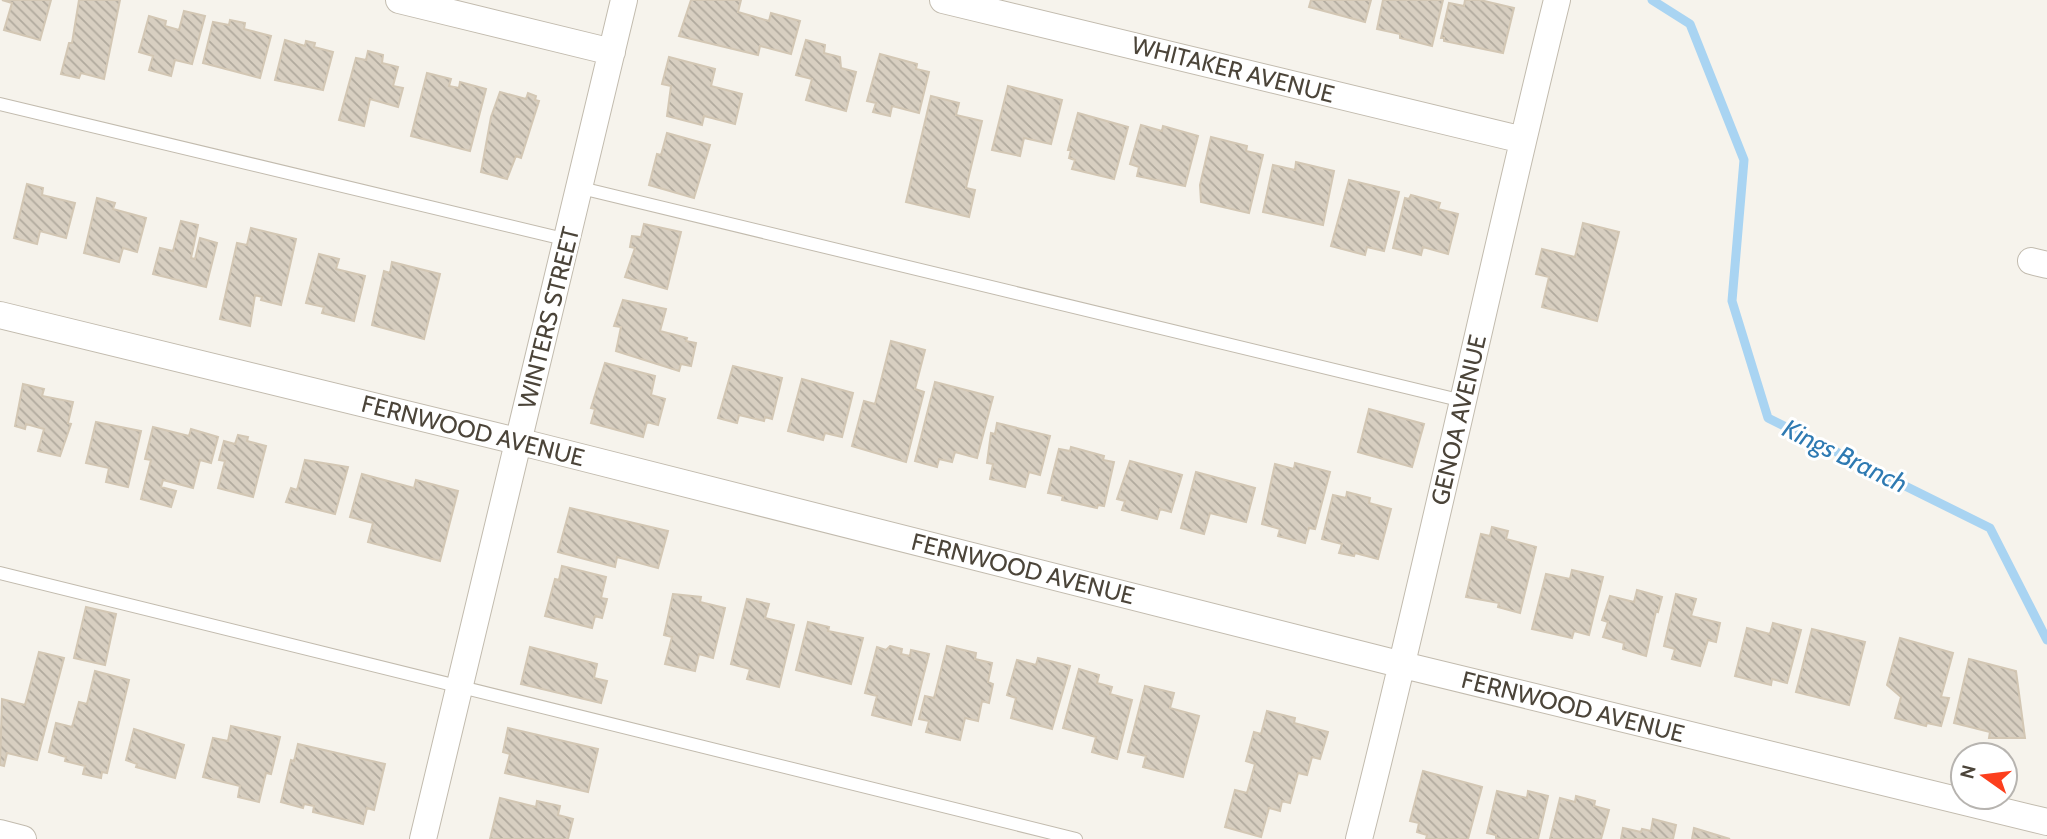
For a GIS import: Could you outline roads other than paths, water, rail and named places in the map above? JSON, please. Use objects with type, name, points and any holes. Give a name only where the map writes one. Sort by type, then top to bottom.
[{"type":"street","points":[[399,0],[612,52]]},
{"type":"street","name":"WINTERS STREET","points":[[423,839],[624,0]]},
{"type":"street","name":"WHITAKER AVENUE","points":[[943,0],[1523,140]]},
{"type":"street","name":"GENOA AVENUE","points":[[1359,839],[1403,665],[1557,0]]},
{"type":"street","name":"FERNWOOD AVENUE","points":[[0,315],[517,441],[1403,665],[2047,822]]},
{"type":"street","points":[[0,834],[23,839]]},
{"type":"lane","points":[[0,104],[568,240]]},
{"type":"lane","points":[[581,188],[1463,401]]},
{"type":"lane","points":[[0,573],[1076,839]]},
{"type":"waterway","name":"Kings Branch","points":[[1652,0],[1690,24],[1744,160],[1732,301],[1768,418],[1990,528],[2047,640]]}]
